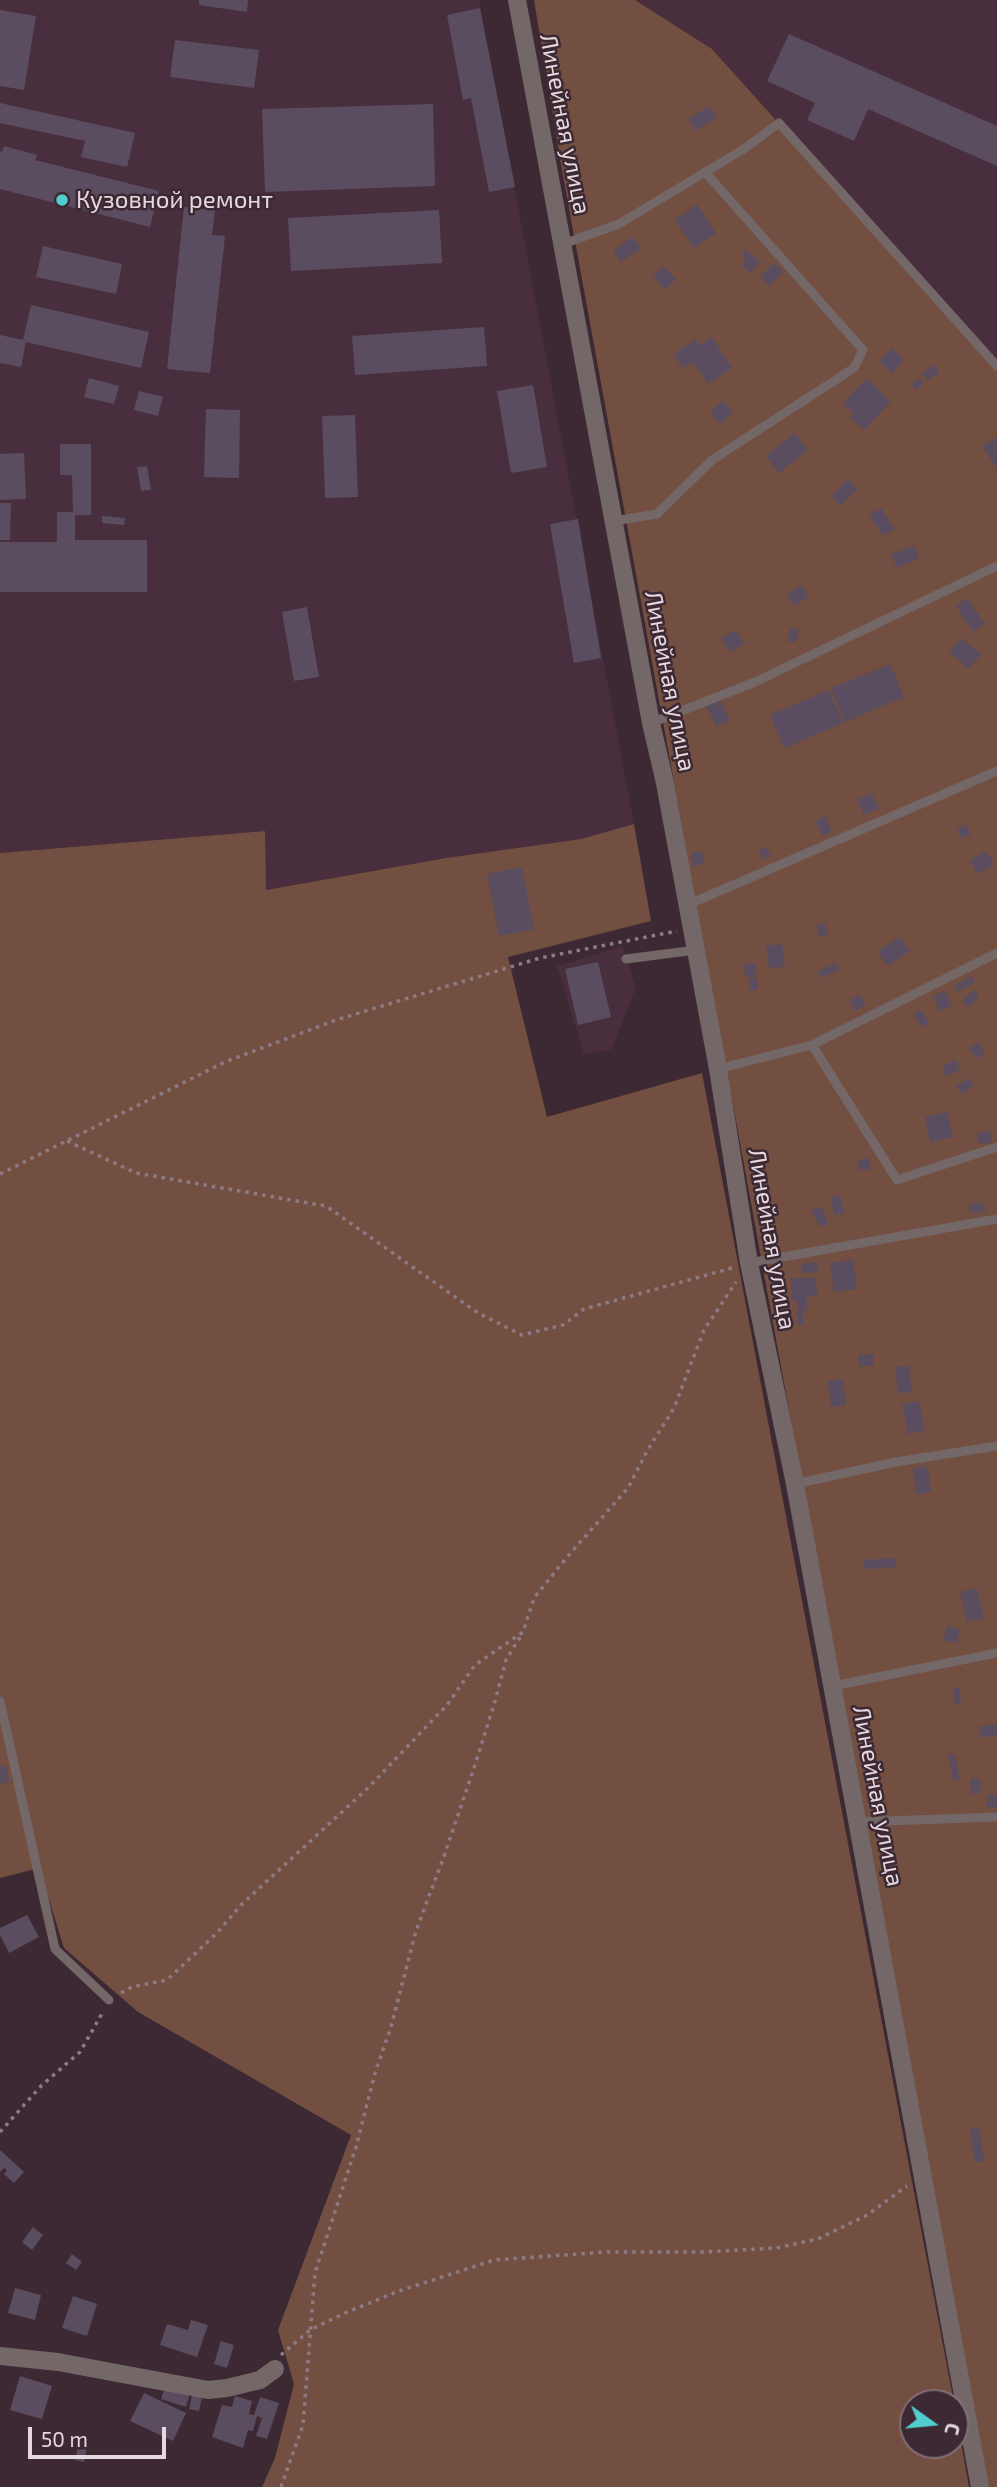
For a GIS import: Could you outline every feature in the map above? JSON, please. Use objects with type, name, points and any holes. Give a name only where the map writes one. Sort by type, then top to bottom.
[{"type":"street","name":"Линейная улица","points":[[517,0],[718,1069],[748,1263],[795,1484],[980,2487]]},
{"type":"street","points":[[0,2356],[58,2362],[208,2390],[260,2379],[275,2369]]},
{"type":"lane","points":[[563,244],[619,224],[744,149],[779,123],[997,366]]},
{"type":"lane","points":[[614,520],[657,514],[712,460],[853,368],[863,350],[705,172]]},
{"type":"lane","points":[[651,723],[755,682],[997,566]]},
{"type":"lane","points":[[687,905],[997,771]]},
{"type":"lane","points":[[626,959],[696,950]]},
{"type":"lane","points":[[718,1069],[812,1045],[997,953]]},
{"type":"lane","points":[[812,1045],[897,1180],[997,1147]]},
{"type":"lane","points":[[748,1263],[997,1219]]},
{"type":"lane","points":[[795,1484],[896,1462],[997,1446]]},
{"type":"lane","points":[[833,1686],[997,1653]]},
{"type":"lane","points":[[0,1701],[55,1948],[109,2000]]},
{"type":"lane","points":[[858,1822],[997,1817]]},
{"type":"path","points":[[0,1174],[227,1061],[336,1020],[540,958],[692,929]]},
{"type":"path","points":[[67,1141],[136,1173],[326,1206],[478,1313],[522,1335],[563,1325],[584,1310],[748,1263]]},
{"type":"path","points":[[281,2487],[303,2425],[315,2273],[356,2147],[416,1931],[474,1768],[506,1660],[523,1632],[534,1598],[628,1488],[674,1408],[704,1330],[748,1263]]},
{"type":"path","points":[[0,2132],[41,2086],[80,2052],[109,2000],[132,1987],[167,1980],[217,1933],[241,1905],[376,1779],[447,1705],[475,1665],[523,1632]]},
{"type":"path","points":[[275,2369],[279,2356],[310,2330],[399,2291],[494,2260],[607,2252],[702,2252],[776,2248],[818,2239],[867,2215],[902,2189],[924,2179]]},
{"type":"shaded area","points":[[0,0],[479,0],[634,824],[581,839],[446,858],[265,890],[264,831],[0,853]]},
{"type":"shaded area","points":[[534,0],[635,0],[712,49],[997,366],[997,2487],[986,2487],[562,170]]},
{"type":"shaded area","points":[[635,0],[997,0],[997,366],[712,49]]},
{"type":"shaded area","points":[[634,824],[651,921],[508,957],[547,1117],[702,1073],[951,2389],[899,2389],[899,2459],[964,2459],[969,2487],[262,2487],[275,2458],[294,2384],[278,2330],[351,2135],[138,2012],[64,1948],[39,1868],[0,1878],[0,853],[265,831],[266,890],[446,858],[581,839]]},
{"type":"shaded area","points":[[622,946],[636,987],[612,1049],[584,1055],[557,966]]},
{"type":"building","points":[[199,0],[248,0],[247,12],[199,5]]},
{"type":"building","points":[[480,8],[515,187],[489,192],[471,98],[463,100],[447,15]]},
{"type":"building","points":[[0,10],[36,16],[24,90],[0,86]]},
{"type":"building","points":[[789,34],[997,126],[997,166],[868,109],[854,141],[807,120],[815,103],[767,81]]},
{"type":"building","points":[[175,40],[259,50],[254,88],[170,77]]},
{"type":"building","points":[[0,103],[135,133],[127,167],[81,157],[85,141],[0,123]]},
{"type":"building","points":[[433,104],[435,186],[265,192],[262,109]]},
{"type":"building","points":[[709,106],[717,118],[696,131],[688,119]]},
{"type":"building","points":[[4,146],[37,155],[35,160],[159,191],[150,227],[0,189],[0,151],[2,152]]},
{"type":"building","points":[[697,204],[716,233],[694,248],[675,220]]},
{"type":"building","points":[[184,207],[215,210],[212,235],[225,236],[210,373],[167,369]]},
{"type":"building","points":[[439,210],[442,263],[291,271],[288,218]]},
{"type":"building","points":[[633,237],[641,249],[620,262],[613,250]]},
{"type":"building","points":[[43,246],[122,264],[116,294],[36,277]]},
{"type":"building","points":[[745,250],[760,261],[751,273],[742,266],[746,260],[741,256]]},
{"type":"building","points":[[774,263],[783,272],[769,286],[760,276]]},
{"type":"building","points":[[664,266],[676,279],[665,290],[653,276]]},
{"type":"building","points":[[31,305],[149,332],[141,368],[26,342],[21,367],[0,363],[0,335],[23,340]]},
{"type":"building","points":[[484,327],[487,366],[355,375],[352,336]]},
{"type":"building","points":[[712,337],[732,368],[708,384],[693,362],[682,368],[673,354],[696,339],[700,346]]},
{"type":"building","points":[[892,348],[904,360],[892,373],[879,361]]},
{"type":"building","points":[[934,364],[939,372],[928,381],[922,374]]},
{"type":"building","points":[[89,378],[119,386],[114,404],[84,397]]},
{"type":"building","points":[[867,378],[891,402],[864,430],[850,417],[853,413],[843,403]]},
{"type":"building","points":[[918,378],[924,384],[916,390],[911,384]]},
{"type":"building","points":[[533,385],[547,467],[511,473],[497,391]]},
{"type":"building","points":[[139,391],[163,397],[158,416],[134,410]]},
{"type":"building","points":[[723,401],[733,413],[720,424],[710,411]]},
{"type":"building","points":[[206,409],[240,410],[239,478],[204,477]]},
{"type":"building","points":[[355,415],[358,497],[325,498],[322,416]]},
{"type":"building","points":[[795,433],[808,450],[779,473],[766,456]]},
{"type":"building","points":[[997,437],[997,469],[982,446]]},
{"type":"building","points":[[60,444],[91,444],[91,515],[75,515],[75,540],[147,540],[147,592],[0,592],[0,542],[57,542],[57,512],[73,512],[72,475],[60,475]]},
{"type":"building","points":[[24,453],[26,499],[0,500],[0,454]]},
{"type":"building","points":[[147,466],[151,490],[141,491],[137,467]]},
{"type":"building","points":[[848,479],[858,489],[840,506],[831,496]]},
{"type":"building","points":[[0,503],[11,503],[10,540],[0,540]]},
{"type":"building","points":[[881,508],[895,529],[883,536],[869,516]]},
{"type":"building","points":[[102,516],[125,518],[124,525],[102,523]]},
{"type":"building","points":[[578,519],[601,658],[574,663],[550,524]]},
{"type":"building","points":[[914,545],[919,558],[897,568],[891,555]]},
{"type":"building","points":[[801,585],[809,596],[794,606],[787,594]]},
{"type":"building","points":[[967,598],[985,624],[973,632],[956,606]]},
{"type":"building","points":[[307,607],[319,677],[294,681],[282,612]]},
{"type":"building","points":[[790,628],[799,630],[796,643],[787,641]]},
{"type":"building","points":[[736,630],[744,644],[729,652],[721,638]]},
{"type":"building","points":[[961,638],[981,654],[969,669],[949,652]]},
{"type":"building","points":[[890,664],[904,697],[845,722],[831,688]]},
{"type":"building","points":[[829,690],[843,723],[784,748],[770,715]]},
{"type":"building","points":[[720,700],[730,720],[716,727],[706,706]]},
{"type":"building","points":[[871,793],[879,808],[864,815],[857,800]]},
{"type":"building","points":[[825,816],[832,831],[823,836],[815,821]]},
{"type":"building","points":[[966,824],[971,834],[962,839],[957,829]]},
{"type":"building","points":[[764,846],[771,854],[765,860],[758,852]]},
{"type":"building","points":[[702,851],[704,864],[693,866],[691,853]]},
{"type":"building","points":[[986,851],[994,865],[977,874],[970,860]]},
{"type":"building","points":[[522,867],[534,929],[499,936],[487,874]]},
{"type":"building","points":[[825,923],[828,935],[819,937],[816,925]]},
{"type":"building","points":[[900,937],[910,951],[887,966],[877,951]]},
{"type":"building","points":[[782,944],[785,966],[769,969],[766,946]]},
{"type":"building","points":[[598,962],[611,1017],[578,1025],[565,969]]},
{"type":"building","points":[[755,963],[756,977],[745,977],[744,964]]},
{"type":"building","points":[[836,963],[839,970],[821,978],[818,971]]},
{"type":"building","points":[[971,976],[975,982],[958,992],[954,986]]},
{"type":"building","points":[[749,978],[758,978],[758,990],[749,990]]},
{"type":"building","points":[[974,990],[979,997],[968,1007],[962,1000]]},
{"type":"building","points":[[945,991],[952,1005],[940,1011],[933,996]]},
{"type":"building","points":[[860,995],[866,1005],[855,1011],[849,1000]]},
{"type":"building","points":[[921,1010],[929,1023],[921,1027],[913,1014]]},
{"type":"building","points":[[978,1043],[985,1053],[976,1059],[969,1048]]},
{"type":"building","points":[[956,1060],[960,1070],[946,1076],[942,1066]]},
{"type":"building","points":[[969,1078],[974,1086],[961,1094],[956,1086]]},
{"type":"building","points":[[947,1112],[953,1137],[930,1142],[925,1117]]},
{"type":"building","points":[[990,1131],[992,1142],[979,1144],[977,1133]]},
{"type":"building","points":[[869,1158],[871,1169],[859,1170],[857,1160]]},
{"type":"building","points":[[840,1195],[844,1213],[834,1215],[830,1197]]},
{"type":"building","points":[[984,1203],[985,1212],[969,1213],[969,1204]]},
{"type":"building","points":[[822,1207],[828,1224],[820,1227],[811,1211]]},
{"type":"building","points":[[763,1234],[776,1234],[776,1250],[764,1251]]},
{"type":"building","points":[[853,1260],[857,1289],[834,1292],[830,1263]]},
{"type":"building","points":[[817,1262],[818,1272],[802,1273],[801,1264]]},
{"type":"building","points":[[791,1278],[816,1278],[817,1296],[807,1296],[803,1325],[797,1325],[797,1301],[792,1301]]},
{"type":"building","points":[[873,1354],[874,1365],[859,1367],[858,1355]]},
{"type":"building","points":[[909,1366],[912,1392],[898,1393],[895,1367]]},
{"type":"building","points":[[843,1379],[846,1405],[831,1407],[828,1381]]},
{"type":"building","points":[[919,1401],[925,1431],[908,1434],[902,1404]]},
{"type":"building","points":[[928,1467],[931,1492],[916,1494],[913,1468]]},
{"type":"building","points":[[896,1558],[896,1567],[864,1569],[863,1560]]},
{"type":"building","points":[[977,1588],[984,1618],[967,1622],[960,1592]]},
{"type":"building","points":[[947,1626],[960,1629],[957,1643],[944,1640]]},
{"type":"building","points":[[959,1687],[961,1704],[955,1705],[953,1688]]},
{"type":"building","points":[[997,1724],[997,1735],[981,1738],[979,1726]]},
{"type":"building","points":[[955,1754],[960,1779],[953,1781],[948,1755]]},
{"type":"building","points":[[6,1765],[9,1782],[0,1784],[0,1767]]},
{"type":"building","points":[[980,1778],[981,1793],[971,1794],[970,1779]]},
{"type":"building","points":[[988,1794],[997,1795],[997,1808],[986,1806]]},
{"type":"building","points":[[27,1915],[39,1937],[9,1953],[0,1935],[0,1928]]},
{"type":"building","points":[[979,2128],[984,2161],[975,2162],[970,2130]]},
{"type":"building","points":[[0,2150],[24,2172],[14,2183],[4,2174],[7,2170],[4,2168],[0,2172]]},
{"type":"building","points":[[33,2227],[43,2235],[32,2250],[22,2242]]},
{"type":"building","points":[[72,2254],[82,2262],[76,2270],[66,2263]]},
{"type":"building","points":[[15,2288],[41,2295],[35,2320],[8,2313]]},
{"type":"building","points":[[73,2296],[97,2304],[87,2336],[62,2328]]},
{"type":"building","points":[[191,2320],[208,2325],[197,2357],[160,2345],[167,2324],[188,2330]]},
{"type":"building","points":[[221,2341],[234,2345],[227,2368],[214,2364]]},
{"type":"building","points":[[20,2376],[52,2386],[42,2419],[10,2410]]},
{"type":"building","points":[[166,2385],[190,2393],[186,2407],[161,2399]]},
{"type":"building","points":[[193,2391],[203,2393],[199,2411],[189,2409]]},
{"type":"building","points":[[144,2393],[186,2413],[173,2441],[130,2421]]},
{"type":"building","points":[[235,2396],[252,2401],[249,2414],[254,2415],[260,2397],[279,2403],[267,2439],[256,2436],[262,2418],[257,2416],[253,2431],[248,2430],[243,2448],[212,2437],[222,2405],[232,2407]]},
{"type":"building","points":[[78,2446],[87,2448],[84,2462],[75,2460]]},
{"type":"place","name":"Кузовной ремонт","points":[[62,200]]}]
